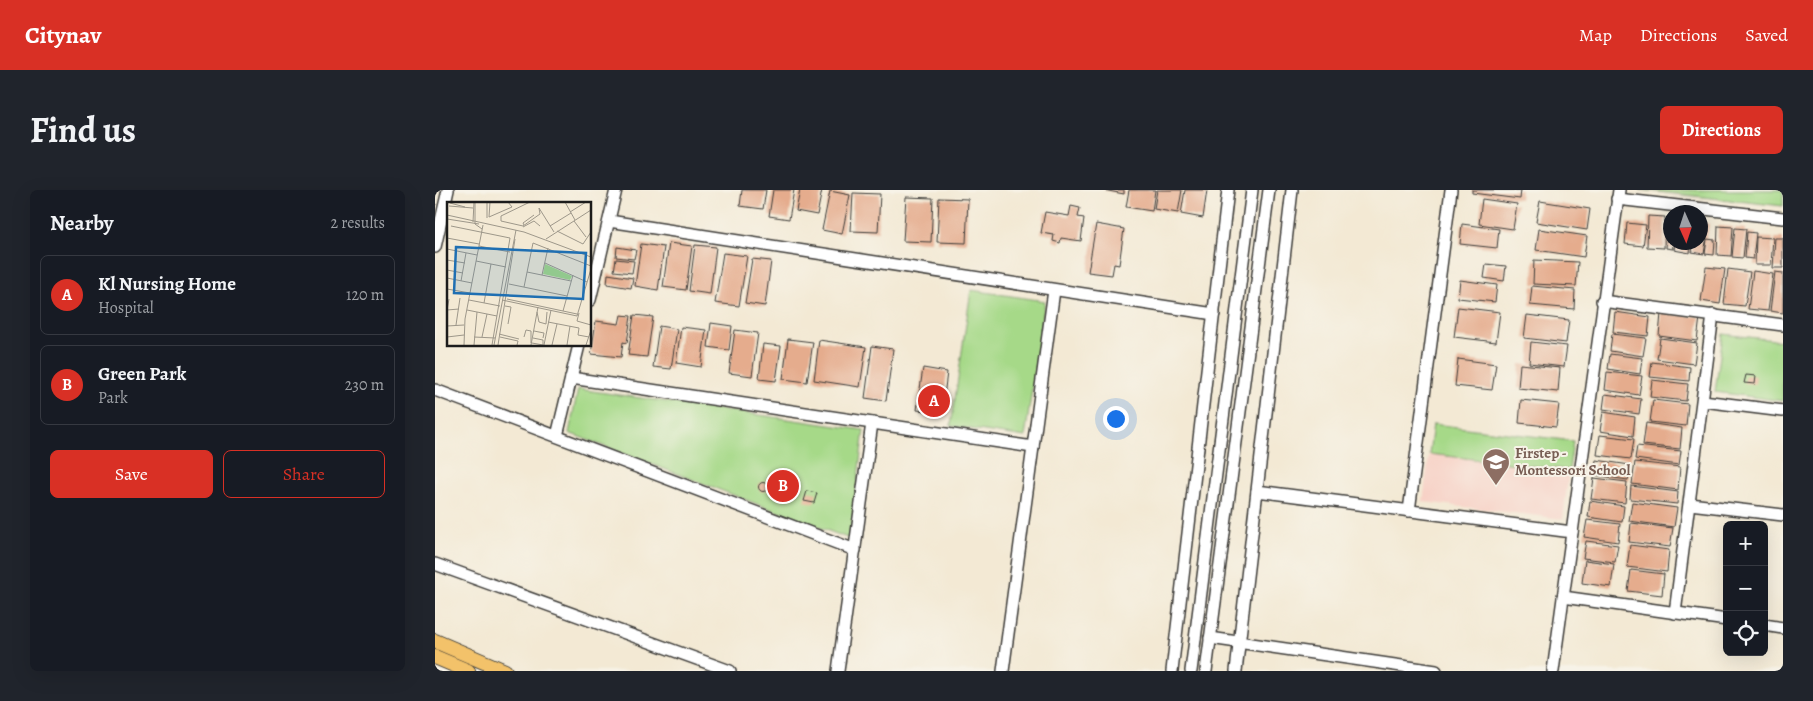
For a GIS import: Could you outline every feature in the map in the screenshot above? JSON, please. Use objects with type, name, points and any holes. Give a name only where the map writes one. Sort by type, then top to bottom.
[{"type":"main road","points":[[435,641],[505,671]]},
{"type":"main road","points":[[435,657],[468,671]]},
{"type":"street","points":[[435,247],[449,190]]},
{"type":"street","points":[[591,296],[616,190]]},
{"type":"street","points":[[1172,671],[1228,190]]},
{"type":"street","points":[[1191,671],[1252,190]]},
{"type":"street","points":[[1206,671],[1269,190]]},
{"type":"street","points":[[1237,671],[1292,190]]},
{"type":"street","points":[[1409,511],[1451,190]]},
{"type":"street","points":[[1553,671],[1618,194],[1783,218]]},
{"type":"street","points":[[609,221],[1214,314]]},
{"type":"street","points":[[1003,671],[1054,290]]},
{"type":"street","points":[[1603,301],[1783,325]]},
{"type":"street","points":[[1675,613],[1713,315]]},
{"type":"street","points":[[557,436],[579,346]]},
{"type":"street","points":[[571,378],[1033,447]]},
{"type":"street","points":[[435,390],[855,550]]},
{"type":"street","points":[[1703,401],[1783,411]]},
{"type":"street","points":[[838,671],[873,423]]},
{"type":"street","points":[[1257,491],[1572,532]]},
{"type":"street","points":[[1690,504],[1783,516]]},
{"type":"street","points":[[435,564],[730,671]]},
{"type":"street","points":[[1563,597],[1723,619]]},
{"type":"street","points":[[1768,626],[1783,628]]},
{"type":"street","points":[[1211,638],[1436,671]]},
{"type":"shaded area","name":"Firstep - Montessori School","points":[[1429,454],[1569,470],[1563,519],[1423,502]]},
{"type":"green space","points":[[1640,190],[1783,190],[1783,206]]},
{"type":"green space","points":[[971,290],[1045,301],[1025,437],[951,426]]},
{"type":"green space","points":[[1723,334],[1783,341],[1783,401],[1715,392]]},
{"type":"green space","points":[[578,389],[864,430],[850,539],[569,433]]},
{"type":"green space","points":[[1433,424],[1573,441],[1569,470],[1429,454]]},
{"type":"building","points":[[742,190],[766,190],[763,209],[740,206]]},
{"type":"building","points":[[773,190],[794,190],[789,219],[769,216]]},
{"type":"building","points":[[800,190],[822,190],[817,215],[796,211]]},
{"type":"building","points":[[1103,190],[1124,190],[1124,194]]},
{"type":"building","points":[[1129,190],[1155,190],[1152,211],[1126,207]]},
{"type":"building","points":[[1157,190],[1182,190],[1178,213],[1154,209]]},
{"type":"building","points":[[1185,190],[1207,190],[1203,218],[1181,214]]},
{"type":"building","points":[[1472,190],[1521,190],[1520,199],[1472,193]]},
{"type":"building","points":[[830,191],[850,195],[842,234],[822,230]]},
{"type":"building","points":[[853,193],[880,194],[878,232],[851,231]]},
{"type":"building","points":[[906,197],[933,198],[931,242],[903,241]]},
{"type":"building","points":[[939,198],[968,199],[966,243],[937,242]]},
{"type":"building","points":[[1482,199],[1517,204],[1513,229],[1479,224]]},
{"type":"building","points":[[1540,201],[1590,209],[1587,230],[1536,222]]},
{"type":"building","points":[[1071,206],[1080,208],[1078,217],[1084,218],[1081,241],[1061,238],[1060,243],[1053,241],[1054,235],[1041,233],[1045,212],[1069,216]]},
{"type":"building","points":[[1648,216],[1663,217],[1663,248],[1647,247]]},
{"type":"building","points":[[1627,223],[1646,225],[1643,246],[1625,244]]},
{"type":"building","points":[[1096,224],[1124,229],[1119,265],[1114,264],[1112,275],[1088,272]]},
{"type":"building","points":[[1462,224],[1499,229],[1497,248],[1460,244]]},
{"type":"building","points":[[1718,226],[1733,227],[1731,256],[1717,255]]},
{"type":"building","points":[[1735,228],[1746,229],[1743,258],[1732,257]]},
{"type":"building","points":[[1539,229],[1587,236],[1584,257],[1536,250]]},
{"type":"building","points":[[1747,232],[1756,233],[1753,259],[1745,258]]},
{"type":"building","points":[[1756,237],[1773,238],[1771,265],[1755,265]]},
{"type":"building","points":[[1775,238],[1783,238],[1783,268],[1773,268]]},
{"type":"building","points":[[1708,239],[1715,240],[1714,255],[1705,254],[1706,250],[1708,250]]},
{"type":"building","points":[[669,243],[692,246],[686,290],[663,287]]},
{"type":"building","points":[[641,244],[664,247],[658,290],[635,286]]},
{"type":"building","points":[[695,245],[716,247],[710,294],[689,291]]},
{"type":"building","points":[[617,247],[636,250],[634,259],[616,257]]},
{"type":"building","points":[[1674,250],[1690,250],[1690,253]]},
{"type":"building","points":[[1692,250],[1705,250],[1704,254],[1692,252]]},
{"type":"building","points":[[723,253],[747,256],[739,306],[715,303]]},
{"type":"building","points":[[616,259],[634,261],[632,273],[614,271]]},
{"type":"building","points":[[752,259],[771,261],[765,306],[745,303]]},
{"type":"building","points":[[1534,260],[1578,262],[1576,286],[1533,284]]},
{"type":"building","points":[[1486,264],[1506,266],[1504,281],[1484,278]]},
{"type":"building","points":[[1706,267],[1725,269],[1720,304],[1701,301]]},
{"type":"building","points":[[1728,269],[1750,272],[1745,306],[1724,304]]},
{"type":"building","points":[[1753,271],[1773,274],[1768,311],[1748,309]]},
{"type":"building","points":[[1775,272],[1783,273],[1783,313],[1770,311]]},
{"type":"building","points":[[608,274],[633,278],[631,288],[607,284]]},
{"type":"building","points":[[1460,280],[1497,285],[1495,302],[1458,298]]},
{"type":"building","points":[[1532,286],[1575,290],[1574,309],[1530,305]]},
{"type":"building","points":[[1458,307],[1500,312],[1496,342],[1454,337]]},
{"type":"building","points":[[1615,312],[1650,317],[1648,336],[1613,332]]},
{"type":"building","points":[[1661,313],[1700,317],[1697,341],[1659,336]]},
{"type":"building","points":[[621,315],[631,316],[627,343],[623,342],[621,357],[591,354],[596,321],[619,324]]},
{"type":"building","points":[[634,315],[653,317],[647,357],[628,355]]},
{"type":"building","points":[[1527,315],[1569,320],[1566,343],[1524,338]]},
{"type":"building","points":[[711,323],[732,326],[729,350],[708,347]]},
{"type":"building","points":[[659,326],[677,329],[671,369],[653,367]]},
{"type":"building","points":[[681,327],[706,330],[701,367],[676,363]]},
{"type":"building","points":[[735,330],[758,333],[752,376],[729,373]]},
{"type":"building","points":[[1612,334],[1646,338],[1643,356],[1610,351]]},
{"type":"building","points":[[1660,338],[1697,343],[1694,364],[1657,359]]},
{"type":"building","points":[[788,339],[813,342],[807,382],[783,379]]},
{"type":"building","points":[[819,340],[866,347],[860,387],[814,380]]},
{"type":"building","points":[[1531,342],[1567,346],[1564,367],[1529,363]]},
{"type":"building","points":[[763,344],[781,346],[776,381],[759,379]]},
{"type":"building","points":[[872,346],[893,349],[886,401],[865,398]]},
{"type":"building","points":[[1610,354],[1642,358],[1640,374],[1608,369]]},
{"type":"building","points":[[1458,359],[1496,364],[1492,390],[1455,386]]},
{"type":"building","points":[[1652,362],[1690,367],[1689,381],[1650,377]]},
{"type":"building","points":[[1520,364],[1560,368],[1558,392],[1518,388]]},
{"type":"building","points":[[923,368],[947,372],[942,413],[917,410]]},
{"type":"building","points":[[1607,372],[1642,376],[1639,395],[1605,390]]},
{"type":"building","points":[[1746,375],[1756,376],[1755,384],[1744,383]]},
{"type":"building","points":[[1652,380],[1688,384],[1686,401],[1650,397]]},
{"type":"building","points":[[1605,394],[1641,399],[1639,414],[1603,409]]},
{"type":"building","points":[[1521,400],[1559,404],[1556,427],[1519,423]]},
{"type":"building","points":[[1653,400],[1688,404],[1686,426],[1650,422]]},
{"type":"building","points":[[1603,412],[1635,417],[1633,436],[1600,431]]},
{"type":"building","points":[[1646,423],[1682,428],[1680,449],[1643,445]]},
{"type":"building","points":[[1600,435],[1634,439],[1631,459],[1597,455]]},
{"type":"building","points":[[1637,446],[1681,451],[1679,465],[1635,459]]},
{"type":"building","points":[[1596,460],[1630,465],[1628,480],[1594,475]]},
{"type":"building","points":[[1635,462],[1680,467],[1678,490],[1632,484]]},
{"type":"building","points":[[1594,478],[1627,482],[1625,503],[1591,499]]},
{"type":"building","points":[[763,483],[767,487],[763,491],[759,487]]},
{"type":"building","points":[[1631,486],[1678,492],[1677,504],[1630,499]]},
{"type":"building","points":[[807,491],[817,493],[814,503],[804,501]]},
{"type":"building","points":[[1590,501],[1624,506],[1622,522],[1588,517]]},
{"type":"building","points":[[1632,502],[1677,508],[1674,527],[1629,521]]},
{"type":"building","points":[[1587,520],[1620,524],[1618,542],[1584,537]]},
{"type":"building","points":[[1631,523],[1673,528],[1670,547],[1629,542]]},
{"type":"building","points":[[1586,541],[1618,545],[1615,562],[1583,558]]},
{"type":"building","points":[[1630,545],[1669,550],[1667,572],[1627,567]]},
{"type":"building","points":[[1585,560],[1614,564],[1611,587],[1582,583]]},
{"type":"building","points":[[1631,570],[1664,574],[1662,595],[1628,591]]},
{"type":"place","name":"Kl Nursing Home","points":[[934,401]]},
{"type":"place","name":"Green Park","points":[[783,486]]},
{"type":"place","name":"Firstep - Montessori School","points":[[1496,486]]}]
